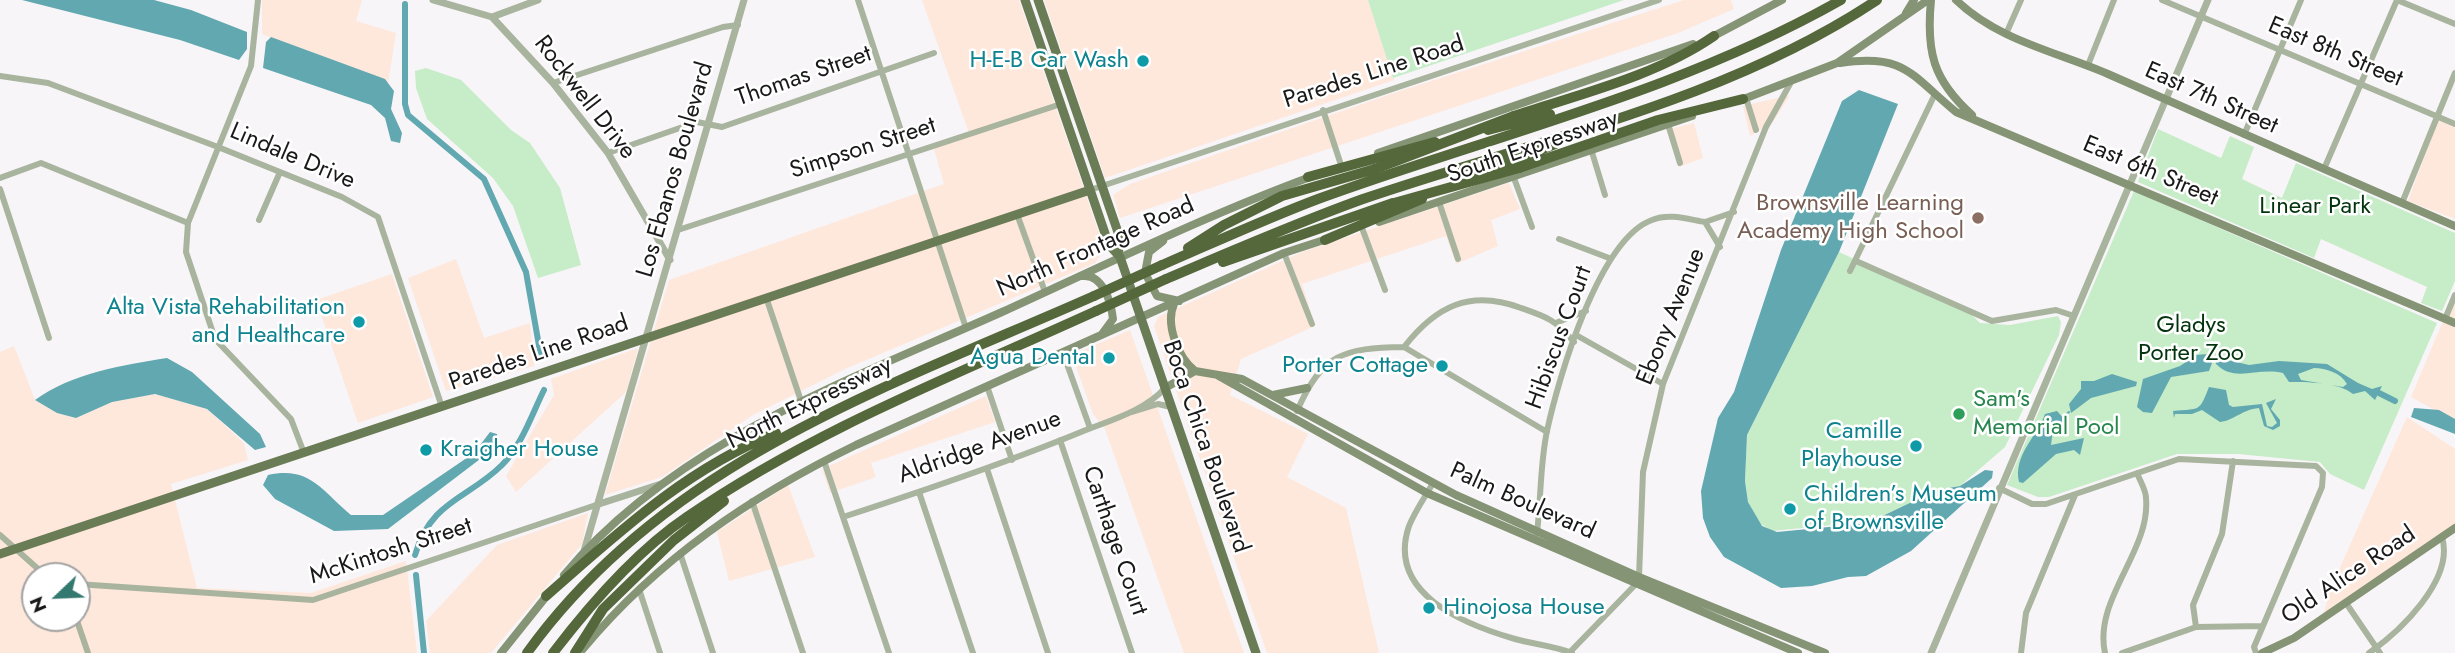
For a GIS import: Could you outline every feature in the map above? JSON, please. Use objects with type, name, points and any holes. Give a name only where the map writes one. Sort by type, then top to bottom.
[{"type":"highway","name":"South Expressway","points":[[1162,265],[1317,200],[1651,88],[1760,42],[1841,0]]},
{"type":"highway","name":"South Expressway","points":[[1096,312],[1167,279],[1340,208],[1635,111],[1768,60],[1877,0]]},
{"type":"highway","points":[[1857,13],[1883,0]]},
{"type":"highway","points":[[1162,265],[1224,225],[1282,196],[1376,169],[1656,66],[1695,49],[1714,36]]},
{"type":"highway","points":[[1308,177],[1651,88]]},
{"type":"highway","points":[[1167,279],[1394,203],[1516,173],[1658,120],[1745,99]]},
{"type":"highway","points":[[1325,240],[1368,219],[1635,111]]},
{"type":"highway","name":"North Expressway","points":[[527,653],[585,585],[670,508],[762,447],[873,394],[1162,265]]},
{"type":"highway","name":"North Expressway","points":[[553,653],[625,571],[685,518],[776,461],[865,417],[1096,312]]},
{"type":"highway","points":[[547,596],[644,510],[703,468],[745,445],[873,394]]},
{"type":"highway","points":[[577,653],[603,609],[666,548],[776,461]]},
{"type":"main road","name":"Boca Chica Boulevard","points":[[1025,0],[1109,245],[1119,255],[1256,653]]},
{"type":"main road","name":"Boca Chica Boulevard","points":[[1038,0],[1121,241],[1119,255]]},
{"type":"main road","points":[[1902,18],[1914,0]]},
{"type":"main road","points":[[1930,0],[1931,56],[1938,77],[1952,97],[1979,121]]},
{"type":"main road","name":"South Expressway","points":[[1141,319],[1284,253],[1439,202],[1516,173],[1790,84],[1837,63],[1930,0]]},
{"type":"main road","name":"East 7th Street","points":[[1956,0],[2006,34],[2088,65],[2164,101],[2455,226]]},
{"type":"main road","name":"North Frontage Road","points":[[500,653],[584,551],[666,483],[758,422],[1045,292],[1119,255],[1308,177],[1662,57],[1714,36],[1778,1]]},
{"type":"main road","name":"East 6th Street","points":[[1837,63],[1864,59],[1888,61],[1911,71],[1956,112],[2130,183],[2455,323]]},
{"type":"main road","name":"Paredes Line Road","points":[[0,554],[1090,190]]},
{"type":"main road","points":[[1165,388],[1195,371],[1184,359],[1171,323],[1177,302],[1157,296],[1145,274],[1149,252],[1171,235]]},
{"type":"main road","points":[[1078,276],[1096,278],[1111,309],[1111,324],[1096,337]]},
{"type":"main road","points":[[577,653],[639,589],[680,553],[752,500],[824,461],[1141,319]]},
{"type":"main road","name":"Palm Boulevard","points":[[1195,371],[1242,379],[1433,483],[1637,581],[1798,653]]},
{"type":"main road","name":"Palm Boulevard","points":[[1211,372],[1427,493],[1535,541],[1825,653]]},
{"type":"main road","points":[[1273,395],[1307,388]]},
{"type":"main road","name":"Old Alice Road","points":[[2262,653],[2294,638],[2455,528]]},
{"type":"street","points":[[258,0],[251,66],[188,223],[186,252],[215,340],[291,419],[304,453]]},
{"type":"street","points":[[433,0],[492,17],[538,0]]},
{"type":"street","name":"Los Ebanos Boulevard","points":[[584,551],[744,0]]},
{"type":"street","points":[[858,0],[966,328]]},
{"type":"street","name":"Paredes Line Road","points":[[1090,190],[1659,0]]},
{"type":"street","points":[[2006,34],[2021,0]]},
{"type":"street","points":[[2088,65],[2114,0]]},
{"type":"street","name":"East 8th Street","points":[[2162,0],[2455,124]]},
{"type":"street","points":[[1931,653],[2208,0]]},
{"type":"street","points":[[2244,135],[2301,0]]},
{"type":"street","points":[[2323,169],[2397,0],[2455,24]]},
{"type":"street","name":"Rockwell Drive","points":[[492,17],[553,83],[608,153],[670,260]]},
{"type":"street","points":[[553,83],[723,27],[738,25]]},
{"type":"street","name":"Thomas Street","points":[[608,153],[697,122],[722,127],[934,53]]},
{"type":"street","points":[[2402,203],[2455,73]]},
{"type":"street","name":"Lindale Drive","points":[[0,76],[48,83],[280,172],[342,198],[378,217],[442,407]]},
{"type":"street","name":"Ebony Avenue","points":[[1637,581],[1643,472],[1663,384],[1766,127],[1790,84]]},
{"type":"street","points":[[1850,271],[1935,94]]},
{"type":"street","points":[[1745,99],[1756,130]]},
{"type":"street","name":"Simpson Street","points":[[678,230],[1060,104]]},
{"type":"street","points":[[1323,110],[1341,165]]},
{"type":"street","points":[[1668,124],[1680,163]]},
{"type":"street","points":[[1591,149],[1605,195]]},
{"type":"street","points":[[0,178],[41,163],[188,223]]},
{"type":"street","points":[[259,220],[280,172]]},
{"type":"street","points":[[1516,173],[1532,227]]},
{"type":"street","points":[[0,188],[49,338]]},
{"type":"street","points":[[1439,202],[1458,259]]},
{"type":"street","name":"Hibiscus Court","points":[[1535,541],[1547,432],[1575,338],[1609,258],[1622,241],[1652,220],[1669,216],[1705,222],[1734,212]]},
{"type":"street","points":[[1017,214],[1045,292]]},
{"type":"street","points":[[1705,222],[1720,247]]},
{"type":"street","points":[[1362,228],[1385,290]]},
{"type":"street","points":[[1559,239],[1609,258]]},
{"type":"street","points":[[1284,253],[1312,324]]},
{"type":"street","points":[[1856,261],[1992,321],[2056,310],[2074,316]]},
{"type":"street","points":[[2445,319],[2455,295]]},
{"type":"street","points":[[1404,347],[1420,326],[1441,311],[1470,299],[1501,300],[1558,322],[1575,338],[1663,384]]},
{"type":"street","points":[[766,300],[801,401]]},
{"type":"street","points":[[1558,322],[1586,311]]},
{"type":"street","points":[[1294,419],[1307,388],[1321,368],[1343,354],[1404,347],[1547,432]]},
{"type":"street","points":[[1062,353],[1090,428]]},
{"type":"street","points":[[987,386],[1012,460]]},
{"type":"street","name":"Aldridge Avenue","points":[[843,517],[1012,460],[1130,412],[1156,398],[1165,388]]},
{"type":"street","name":"Aldridge Avenue","points":[[1130,412],[1140,412],[1158,404],[1171,407]]},
{"type":"street","name":"Carthage Court","points":[[1060,440],[1132,653]]},
{"type":"street","points":[[1999,488],[2032,504],[2046,504],[2179,459],[2316,466],[2323,473],[2322,487],[2262,626],[2254,647],[2256,653]]},
{"type":"street","points":[[824,461],[889,653]]},
{"type":"street","points":[[2196,627],[2193,605],[2222,534],[2233,461]]},
{"type":"street","points":[[987,468],[1048,653]]},
{"type":"street","points":[[2105,653],[2101,634],[2106,617],[2146,517],[2146,496],[2137,473]]},
{"type":"street","name":"McKintosh Street","points":[[91,585],[313,600],[666,483]]},
{"type":"street","points":[[1433,483],[1410,524],[1405,557],[1411,577],[1424,596],[1455,615],[1511,638],[1571,652],[1637,581]]},
{"type":"street","points":[[919,492],[973,653]]},
{"type":"street","points":[[2021,653],[2026,613],[2075,495]]},
{"type":"street","points":[[752,500],[803,653]]},
{"type":"street","points":[[0,535],[30,562]]},
{"type":"street","points":[[2369,653],[2379,650],[2432,595],[2445,564],[2442,537]]},
{"type":"street","points":[[680,553],[713,653]]},
{"type":"street","points":[[639,589],[660,653]]},
{"type":"street","points":[[2346,603],[2379,650]]},
{"type":"street","points":[[2122,653],[2196,627],[2262,626]]},
{"type":"street","points":[[81,632],[88,653]]},
{"type":"shaded area","points":[[262,0],[362,0],[356,21],[396,33],[388,83],[262,34]]},
{"type":"shaded area","points":[[922,0],[1019,0],[1101,239],[1103,252],[1095,263],[845,369],[753,415],[662,477],[605,495],[669,280],[944,184],[934,149],[970,136]]},
{"type":"shaded area","points":[[1044,0],[1368,0],[1394,80],[1105,178]]},
{"type":"shaded area","points":[[1684,0],[1731,0],[1734,9],[1678,33],[1120,218],[1113,195],[1130,184],[1397,92]]},
{"type":"shaded area","points":[[1790,95],[1773,122],[1750,136],[1743,106]]},
{"type":"shaded area","points":[[2439,117],[2455,123],[2455,219],[2408,201]]},
{"type":"shaded area","points":[[1694,123],[1703,158],[1679,167],[1666,130]]},
{"type":"shaded area","points":[[1509,183],[1520,209],[1491,220],[1498,246],[1456,264],[1446,236],[1302,284],[1315,326],[1241,359],[1230,395],[1308,434],[1287,477],[1346,508],[1379,653],[1267,653],[1154,326],[1158,317],[1302,252]]},
{"type":"shaded area","points":[[456,259],[484,338],[530,323],[534,366],[446,391],[408,278]]},
{"type":"shaded area","points":[[392,274],[433,397],[358,423],[316,300]]},
{"type":"shaded area","points":[[2455,293],[2455,421],[2411,397]]},
{"type":"shaded area","points":[[1130,330],[1244,653],[1184,653],[1105,429],[1093,414],[1072,355]]},
{"type":"shaded area","points":[[14,346],[35,400],[57,413],[76,418],[112,402],[155,394],[207,409],[244,443],[248,460],[171,484],[197,588],[311,593],[406,561],[417,653],[0,653],[0,352]]},
{"type":"shaded area","points":[[638,348],[626,392],[516,492],[506,476],[554,395],[551,379]]},
{"type":"shaded area","points":[[986,396],[995,422],[871,463],[876,477],[830,493],[822,469]]},
{"type":"shaded area","points":[[2407,417],[2455,449],[2455,524],[2324,613],[2330,590]]},
{"type":"shaded area","points":[[788,485],[815,557],[729,581],[717,532]]},
{"type":"shaded area","points":[[588,513],[582,544],[491,653],[430,653],[426,621],[497,545]]},
{"type":"green space","points":[[1368,0],[1624,0],[1393,78]]},
{"type":"green space","points":[[426,68],[461,80],[511,130],[530,143],[560,188],[581,265],[538,278],[513,206],[493,178],[427,119],[416,88],[415,71]]},
{"type":"green space","name":"Linear Park","points":[[2158,129],[2221,158],[2230,136],[2254,147],[2242,179],[2282,198],[2296,163],[2455,233],[2455,281],[2442,311],[2421,303],[2427,287],[2321,239],[2314,258],[2138,182]]},
{"type":"green space","name":"Gladys Porter Zoo","points":[[2134,191],[2437,323],[2364,490],[2330,474],[2320,462],[2238,454],[2177,454],[2049,497],[2038,497],[2007,485]]},
{"type":"green space","points":[[1839,252],[1970,313],[1980,323],[2010,325],[2058,316],[2061,322],[2059,335],[2005,447],[1960,486],[1937,490],[1872,521],[1772,531],[1759,523],[1748,502],[1745,481],[1747,435]]},
{"type":"water","points":[[22,0],[154,0],[191,10],[247,32],[247,49],[239,60],[180,40]]},
{"type":"water","points":[[271,37],[385,79],[394,91],[391,109],[402,133],[400,143],[391,141],[385,118],[371,105],[263,68],[266,42]]},
{"type":"water","points":[[1859,90],[1898,104],[1839,252],[1747,435],[1745,481],[1748,502],[1762,526],[1777,532],[1860,524],[1864,519],[1872,521],[1937,490],[1960,486],[1985,470],[1993,471],[1992,478],[1911,551],[1866,576],[1848,577],[1812,586],[1781,588],[1724,557],[1710,537],[1703,518],[1701,491],[1718,418],[1734,392],[1781,250],[1842,101]]},
{"type":"water","points":[[2207,354],[2212,363],[2209,371],[2171,377],[2152,413],[2143,412],[2137,407],[2143,379],[2180,366],[2196,355]]},
{"type":"water","points":[[2215,357],[2249,365],[2279,361],[2327,364],[2372,389],[2382,386],[2375,400],[2365,391],[2353,394],[2332,385],[2343,387],[2347,384],[2337,374],[2323,369],[2314,368],[2298,374],[2301,380],[2322,383],[2289,382],[2283,373],[2238,374],[2223,370],[2216,364]]},
{"type":"water","points":[[167,358],[192,372],[260,434],[266,447],[255,450],[207,409],[155,394],[112,402],[76,418],[57,413],[35,400],[81,377],[116,367]]},
{"type":"water","points":[[2112,374],[2137,382],[2136,386],[2091,398],[2071,413],[2069,404],[2081,389],[2081,381],[2094,381]]},
{"type":"water","points":[[2209,387],[2226,390],[2229,405],[2233,407],[2262,404],[2267,426],[2272,427],[2277,423],[2266,403],[2276,399],[2271,409],[2280,420],[2280,426],[2273,430],[2264,426],[2259,408],[2220,422],[2202,410],[2192,414],[2175,414],[2174,418],[2173,411],[2197,408]]},
{"type":"water","points":[[2414,408],[2439,410],[2455,419],[2455,434],[2411,417]]},
{"type":"water","points":[[2057,411],[2066,421],[2053,430],[2051,445],[2084,438],[2080,455],[2074,450],[2056,454],[2023,483],[2019,482],[2022,455],[2045,414]]},
{"type":"water","points":[[490,432],[497,434],[498,442],[492,450],[388,529],[334,531],[275,499],[263,485],[268,475],[294,474],[314,482],[351,515],[383,515],[474,453]]},
{"type":"waterway","points":[[405,4],[405,104],[408,115],[484,179],[526,272],[541,357]]},
{"type":"waterway","points":[[415,555],[422,537],[441,511],[489,476],[509,457],[521,439],[544,390]]},
{"type":"waterway","points":[[2379,393],[2395,401]]},
{"type":"waterway","points":[[2063,417],[2069,412]]},
{"type":"waterway","points":[[416,575],[424,653]]},
{"type":"place","name":"H-E-B Car Wash","points":[[1143,61]]},
{"type":"place","name":"Brownsville Learning Academy High School","points":[[1978,218]]},
{"type":"place","name":"Alta Vista Rehabilitation and Healthcare","points":[[359,322]]},
{"type":"place","name":"Agua Dental","points":[[1109,358]]},
{"type":"place","name":"Porter Cottage","points":[[1442,366]]},
{"type":"place","name":"Sam's Memorial Pool","points":[[1959,414]]},
{"type":"place","name":"Camille Playhouse","points":[[1916,446]]},
{"type":"place","name":"Kraigher House","points":[[426,450]]},
{"type":"place","name":"Children’s Museum of Brownsville","points":[[1790,509]]},
{"type":"place","name":"Hinojosa House","points":[[1429,608]]}]
